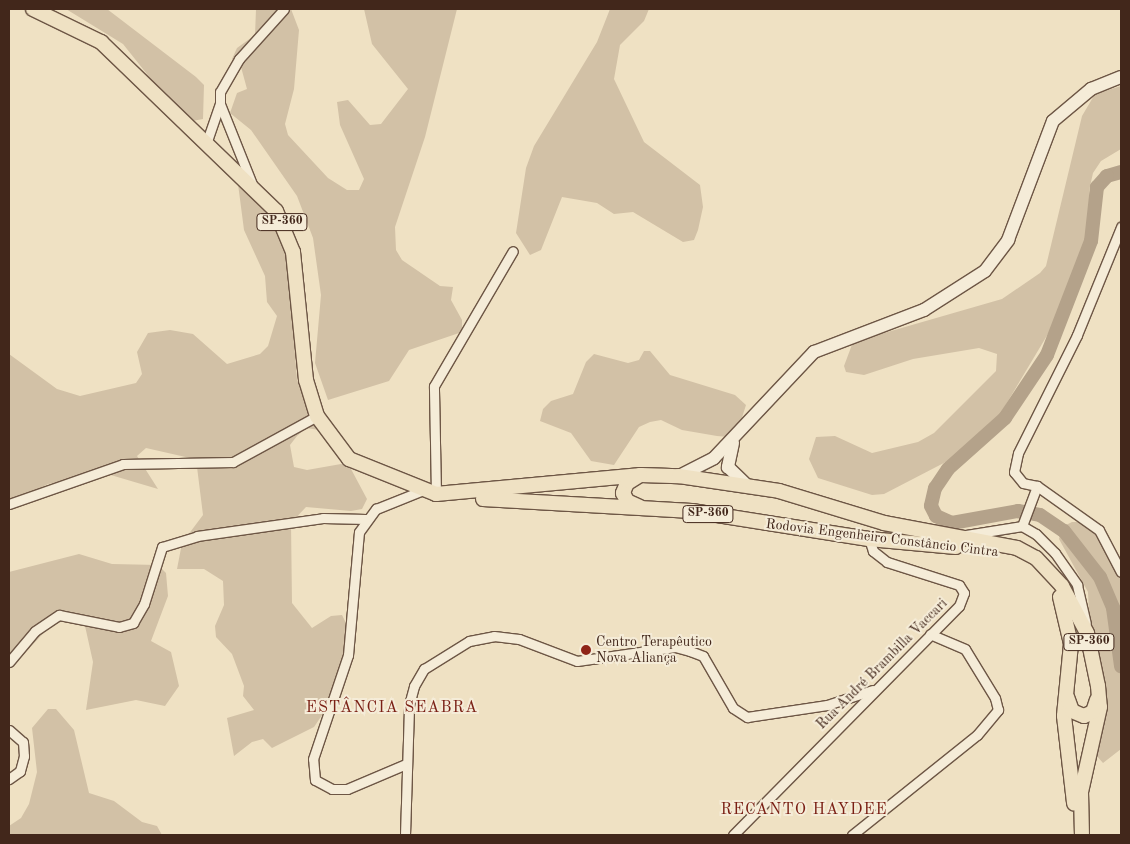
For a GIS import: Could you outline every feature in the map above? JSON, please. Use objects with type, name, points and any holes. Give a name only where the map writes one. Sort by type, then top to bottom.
[{"type":"main road","name":"Rodovia Engenheiro Constâncio Cintra","points":[[33,9],[101,42],[252,184],[286,229],[293,252],[306,380],[317,416],[349,459],[421,491],[436,494],[642,508],[869,538],[1001,553],[1035,567],[1055,587],[1065,608],[1071,644],[1064,716],[1081,833]]},
{"type":"main road","points":[[679,476],[714,458],[814,352],[924,310],[985,271],[1008,240],[1053,121],[1091,89],[1121,77]]},
{"type":"main road","points":[[737,434],[727,454],[728,467],[748,486]]},
{"type":"main road","name":"Rodovia Engenheiro Constâncio Cintra","points":[[453,494],[640,475],[679,476],[748,486],[948,537],[1017,548],[1036,558],[1062,586],[1087,633],[1098,686],[1100,707],[1081,792],[1081,833]]},
{"type":"main road","points":[[640,475],[627,483],[623,493],[628,501],[642,508]]},
{"type":"main road","points":[[1066,688],[1072,711],[1084,716],[1093,712],[1098,686]]},
{"type":"street","points":[[207,142],[220,104],[220,92],[238,59],[284,9]]},
{"type":"street","points":[[220,104],[252,184]]},
{"type":"street","points":[[1121,226],[1077,335],[1018,454],[1014,472],[1023,482],[1099,530],[1121,572]]},
{"type":"street","points":[[436,494],[434,386],[513,251]]},
{"type":"street","points":[[9,504],[130,463],[233,462],[317,416]]},
{"type":"street","points":[[1024,522],[1035,490]]},
{"type":"street","points":[[406,764],[347,789],[332,790],[315,780],[313,759],[348,655],[355,556],[366,519],[376,509],[421,491]]},
{"type":"street","points":[[9,662],[35,631],[59,615],[119,626],[133,623],[144,604],[162,546],[197,536],[314,520],[366,519]]},
{"type":"street","points":[[948,537],[1024,522]]},
{"type":"street","points":[[1024,522],[1055,553],[1077,585],[1087,633]]},
{"type":"street","name":"Rua André Brambilla Vaccari","points":[[734,835],[873,690],[959,606],[964,593],[942,576],[887,562],[873,551],[869,538]]},
{"type":"street","points":[[852,835],[977,735],[998,710],[965,649],[930,634]]},
{"type":"street","points":[[404,835],[406,764],[414,686],[424,670],[469,641],[494,636],[519,639],[578,661],[675,647],[690,651],[703,656],[733,708],[747,718],[827,705],[873,690]]},
{"type":"street","points":[[9,730],[23,742],[24,756],[20,771],[9,779]]},
{"type":"shaded area","points":[[66,9],[107,9],[196,77],[204,85],[203,119],[192,121],[166,98],[123,44]]},
{"type":"shaded area","points":[[256,9],[291,9],[299,30],[294,89],[285,124],[288,135],[328,178],[347,190],[359,190],[364,179],[340,125],[337,102],[348,100],[370,125],[381,124],[408,89],[372,44],[364,9],[457,9],[425,137],[395,227],[396,250],[402,260],[440,286],[453,287],[451,300],[462,320],[462,332],[409,350],[389,381],[328,400],[315,363],[321,295],[313,238],[297,196],[251,130],[230,113],[237,93],[247,89],[241,67],[232,59],[237,48],[255,35]]},
{"type":"shaded area","points":[[610,9],[649,9],[644,21],[620,45],[614,79],[644,142],[700,185],[703,207],[698,230],[694,240],[683,242],[633,212],[614,214],[597,203],[562,197],[541,250],[530,255],[516,233],[526,168],[534,146],[597,42]]},
{"type":"shaded area","points":[[1121,86],[1121,149],[1101,161],[1093,173],[1089,191],[1094,217],[1079,282],[993,426],[965,452],[884,494],[872,495],[818,478],[809,459],[816,437],[835,436],[872,453],[918,442],[934,433],[996,371],[997,354],[979,348],[913,359],[864,375],[846,372],[844,366],[853,342],[1002,299],[1040,273],[1046,266],[1082,116],[1095,94]]},
{"type":"shaded area","points":[[231,178],[249,187],[286,235],[297,380],[326,431],[306,428],[297,436],[290,445],[294,467],[307,470],[341,464],[351,469],[367,499],[362,509],[351,511],[306,507],[291,523],[292,603],[312,628],[331,616],[342,615],[347,625],[349,659],[345,681],[314,727],[272,748],[263,739],[252,742],[234,756],[227,718],[254,710],[243,696],[244,686],[232,654],[216,637],[215,626],[224,605],[223,581],[204,569],[177,569],[182,543],[203,515],[197,467],[190,458],[146,448],[137,456],[158,489],[104,473],[48,484],[9,504],[9,354],[57,389],[80,396],[136,383],[142,374],[137,352],[148,333],[170,330],[193,334],[227,364],[260,354],[268,346],[277,316],[267,302],[265,276],[244,230],[238,184]]},
{"type":"shaded area","points":[[644,351],[650,351],[670,375],[735,395],[746,405],[738,430],[729,437],[717,436],[682,430],[661,420],[650,422],[639,427],[614,465],[591,461],[571,433],[540,421],[543,409],[551,401],[573,394],[586,362],[594,354],[628,363],[639,360]]},
{"type":"shaded area","points":[[1072,522],[1085,522],[1110,543],[1121,570],[1121,749],[1103,763],[1095,754],[1088,592],[1059,539],[1062,527]]},
{"type":"shaded area","points":[[79,554],[112,564],[158,565],[166,573],[168,596],[151,641],[171,652],[179,686],[165,706],[136,700],[86,710],[93,662],[85,626],[71,619],[51,625],[9,670],[9,572]]},
{"type":"shaded area","points":[[48,709],[56,709],[74,730],[89,793],[114,801],[142,822],[157,826],[162,835],[9,835],[9,826],[21,818],[29,804],[37,772],[32,728]]},
{"type":"waterway","points":[[1121,172],[1107,176],[1097,187],[1091,241],[1047,355],[1005,418],[948,469],[935,488],[931,506],[936,516],[952,523],[1018,511],[1040,515],[1064,531],[1100,577],[1113,608],[1121,666]]},
{"type":"place","name":"Centro Terapêutico Nova Aliança","points":[[586,650]]},
{"type":"district","name":"ESTÂNCIA SEABRA","points":[[392,708]]},
{"type":"district","name":"RECANTO HAYDEE","points":[[804,810]]}]
